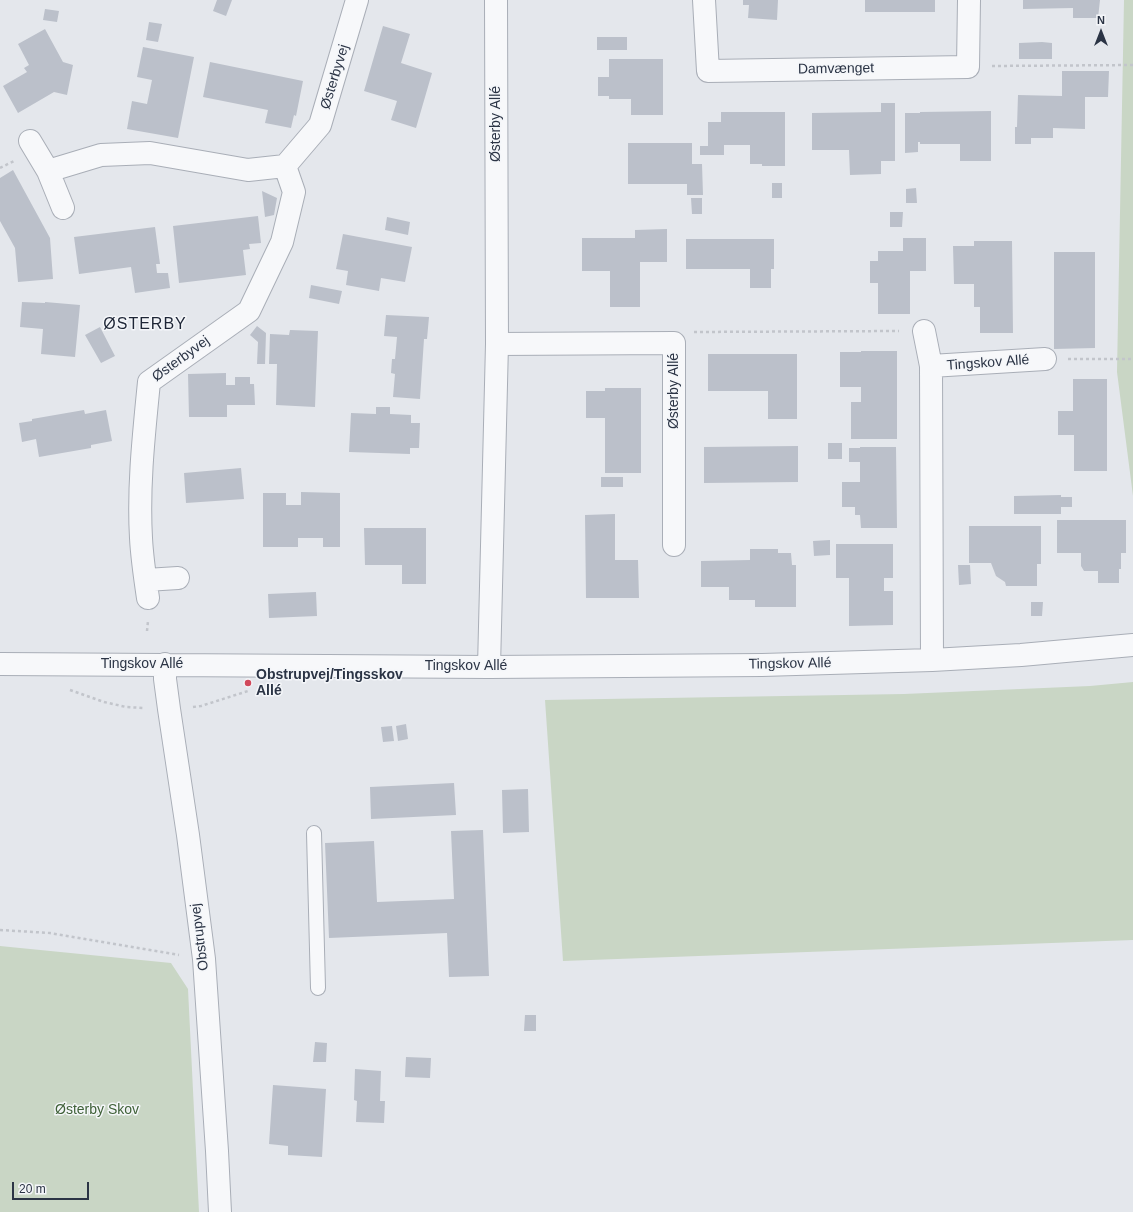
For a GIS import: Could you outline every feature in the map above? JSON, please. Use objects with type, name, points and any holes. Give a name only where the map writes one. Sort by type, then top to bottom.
[{"type":"street","name":"Østerbyvej","points":[[178,578],[147,589],[141,538],[140,511],[143,444],[149,382],[249,311],[282,242],[294,192],[285,166],[320,125],[357,0]]},
{"type":"street","name":"Østerby Allé","points":[[489,667],[497,344],[496,0]]},
{"type":"street","name":"Damvænget","points":[[704,0],[708,71],[968,67]]},
{"type":"street","points":[[968,0],[968,67]]},
{"type":"street","points":[[30,141],[48,171],[63,208]]},
{"type":"street","points":[[48,171],[101,156],[150,153],[248,170],[285,166]]},
{"type":"street","name":"Tingskov Allé","points":[[924,331],[931,366],[932,660]]},
{"type":"street","name":"Østerby Allé","points":[[497,344],[674,343],[674,545]]},
{"type":"street","name":"Tingskov Allé","points":[[931,366],[1045,359]]},
{"type":"street","name":"Tingskov Allé","points":[[0,664],[489,667],[762,665],[932,660],[1021,655],[1133,645]]},
{"type":"street","name":"Obstrupvej","points":[[165,664],[165,679],[188,835],[204,959],[220,1212]]},
{"type":"lane","points":[[314,832],[318,988]]},
{"type":"path","points":[[968,67],[1133,65]]},
{"type":"path","points":[[674,343],[687,332],[924,331]]},
{"type":"path","points":[[1045,359],[1133,359]]},
{"type":"path","points":[[0,930],[50,933],[204,959]]},
{"type":"green space","points":[[1124,0],[1133,0],[1133,496],[1117,372]]},
{"type":"green space","points":[[1133,682],[1133,940],[563,961],[545,700],[904,694],[1090,686]]},
{"type":"green space","name":"Østerby Skov","points":[[0,946],[171,963],[188,989],[199,1212],[0,1212]]},
{"type":"building","points":[[217,0],[232,0],[226,16],[213,11]]},
{"type":"building","points":[[743,0],[778,0],[777,20],[748,18],[749,5],[743,5]]},
{"type":"building","points":[[865,0],[935,0],[935,12],[865,12]]},
{"type":"building","points":[[1023,0],[1100,0],[1098,18],[1073,18],[1073,8],[1023,9]]},
{"type":"building","points":[[45,9],[59,11],[57,22],[43,20]]},
{"type":"building","points":[[149,22],[162,24],[158,42],[146,40]]},
{"type":"building","points":[[383,26],[410,34],[401,63],[432,73],[416,128],[391,120],[397,101],[364,91]]},
{"type":"building","points":[[45,29],[63,62],[73,65],[67,95],[54,92],[18,113],[3,86],[27,72],[24,68],[29,65],[18,44]]},
{"type":"building","points":[[597,37],[627,37],[627,50],[597,50]]},
{"type":"building","points":[[1019,43],[1052,43],[1052,59],[1019,59]]},
{"type":"building","points":[[143,47],[194,57],[178,138],[127,129],[132,101],[147,104],[152,80],[137,77]]},
{"type":"building","points":[[609,59],[663,59],[663,115],[631,115],[631,99],[609,99],[609,96],[598,96],[598,77],[609,77]]},
{"type":"building","points":[[210,62],[303,81],[296,116],[294,115],[291,128],[265,123],[268,110],[203,97]]},
{"type":"building","points":[[1062,71],[1109,71],[1108,97],[1085,97],[1085,129],[1053,128],[1053,138],[1031,138],[1031,144],[1015,144],[1018,95],[1062,96]]},
{"type":"building","points":[[881,103],[895,103],[895,161],[881,161],[881,174],[850,175],[849,150],[812,150],[812,113],[881,112]]},
{"type":"building","points":[[991,111],[991,161],[960,161],[960,144],[920,144],[920,142],[918,142],[918,152],[905,153],[905,113]]},
{"type":"building","points":[[721,112],[785,112],[785,166],[762,166],[762,164],[750,164],[750,145],[724,145],[724,155],[700,155],[700,146],[708,146],[708,122],[721,122]]},
{"type":"building","points":[[628,143],[692,143],[692,164],[702,164],[703,195],[687,195],[687,184],[628,184]]},
{"type":"building","points":[[13,170],[50,238],[53,279],[18,282],[15,248],[0,221],[0,178]]},
{"type":"building","points":[[772,183],[782,183],[782,198],[772,198]]},
{"type":"building","points":[[916,188],[917,203],[906,203],[906,189]]},
{"type":"building","points":[[262,191],[277,198],[274,215],[265,217]]},
{"type":"building","points":[[691,198],[702,198],[702,214],[692,214]]},
{"type":"building","points":[[890,212],[903,212],[902,227],[890,227]]},
{"type":"building","points":[[258,216],[261,243],[249,244],[250,249],[243,250],[246,275],[179,283],[173,226]]},
{"type":"building","points":[[387,217],[410,222],[408,235],[385,230]]},
{"type":"building","points":[[155,227],[160,264],[156,264],[157,273],[168,273],[170,288],[135,293],[131,267],[79,274],[74,237]]},
{"type":"building","points":[[667,229],[667,262],[640,262],[640,307],[610,307],[610,271],[582,271],[582,238],[635,238],[635,230]]},
{"type":"building","points":[[343,234],[412,247],[405,282],[381,278],[379,291],[346,285],[348,271],[336,269]]},
{"type":"building","points":[[903,238],[926,238],[926,271],[910,271],[910,314],[878,314],[878,283],[870,283],[870,261],[878,261],[878,251],[903,251]]},
{"type":"building","points":[[686,239],[774,239],[774,269],[771,269],[771,288],[750,288],[750,269],[686,269]]},
{"type":"building","points":[[974,241],[1012,241],[1013,333],[980,333],[980,307],[974,307],[974,284],[954,284],[953,246],[974,246]]},
{"type":"building","points":[[1054,252],[1095,252],[1095,348],[1054,349]]},
{"type":"building","points":[[311,285],[342,291],[339,304],[309,298]]},
{"type":"building","points":[[22,302],[80,305],[75,357],[41,354],[43,329],[20,327]]},
{"type":"building","points":[[386,315],[429,317],[427,339],[424,339],[420,399],[393,397],[395,374],[391,373],[392,359],[395,359],[397,337],[384,336]]},
{"type":"building","points":[[257,326],[266,333],[265,364],[257,364],[258,342],[250,335]]},
{"type":"building","points":[[100,327],[115,356],[101,363],[85,335]]},
{"type":"building","points":[[290,330],[318,331],[315,407],[276,405],[277,364],[269,364],[270,334],[289,335]]},
{"type":"building","points":[[897,351],[897,439],[851,439],[851,402],[861,402],[861,387],[840,387],[840,352]]},
{"type":"building","points":[[708,354],[797,354],[797,419],[768,419],[768,391],[708,391]]},
{"type":"building","points":[[226,373],[226,385],[235,385],[235,377],[250,377],[250,384],[254,384],[255,405],[227,405],[227,417],[189,417],[188,374]]},
{"type":"building","points":[[1073,379],[1107,379],[1107,471],[1074,471],[1074,435],[1058,435],[1058,411],[1073,411]]},
{"type":"building","points":[[605,388],[641,388],[641,473],[605,473],[605,418],[586,418],[586,391],[605,391]]},
{"type":"building","points":[[376,407],[390,407],[390,414],[411,415],[411,423],[420,423],[419,448],[410,448],[410,454],[349,452],[351,413],[376,414]]},
{"type":"building","points":[[84,410],[85,414],[106,410],[112,441],[91,445],[91,448],[39,457],[36,439],[22,442],[19,423],[32,421],[32,419]]},
{"type":"building","points":[[828,443],[842,443],[842,459],[828,459]]},
{"type":"building","points":[[798,446],[798,482],[704,483],[704,447]]},
{"type":"building","points":[[896,447],[897,528],[861,528],[860,515],[855,515],[855,507],[842,507],[842,482],[860,482],[860,462],[849,462],[849,448]]},
{"type":"building","points":[[241,468],[244,499],[186,503],[184,473]]},
{"type":"building","points":[[601,477],[623,477],[623,487],[601,487]]},
{"type":"building","points":[[301,492],[340,493],[340,547],[323,547],[323,538],[298,538],[298,547],[263,547],[263,493],[286,493],[286,505],[301,505]]},
{"type":"building","points":[[1061,495],[1061,497],[1072,497],[1072,507],[1061,507],[1061,514],[1014,514],[1014,496]]},
{"type":"building","points":[[615,514],[615,560],[638,560],[639,598],[586,598],[585,515]]},
{"type":"building","points":[[1057,520],[1126,520],[1126,553],[1121,553],[1119,583],[1098,583],[1098,571],[1084,571],[1081,566],[1081,553],[1057,553]]},
{"type":"building","points":[[969,526],[1041,526],[1041,564],[1037,564],[1037,586],[1006,586],[1005,582],[996,576],[991,563],[969,563]]},
{"type":"building","points":[[364,528],[426,528],[426,584],[402,584],[402,565],[365,565]]},
{"type":"building","points":[[830,540],[830,555],[814,556],[813,541]]},
{"type":"building","points":[[836,544],[893,544],[893,578],[884,578],[884,591],[893,591],[893,625],[849,626],[849,578],[836,578]]},
{"type":"building","points":[[750,549],[778,549],[778,553],[791,553],[792,565],[796,565],[796,607],[755,607],[755,600],[729,600],[729,587],[701,587],[701,561],[750,560]]},
{"type":"building","points":[[958,565],[970,565],[971,584],[959,585]]},
{"type":"building","points":[[316,592],[317,616],[269,618],[268,594]]},
{"type":"building","points":[[1031,602],[1043,602],[1042,616],[1031,616]]},
{"type":"building","points":[[406,724],[408,739],[398,741],[396,726]]},
{"type":"building","points":[[392,726],[394,741],[383,742],[381,727]]},
{"type":"building","points":[[454,783],[456,815],[371,819],[370,787]]},
{"type":"building","points":[[528,789],[529,832],[503,833],[502,790]]},
{"type":"building","points":[[483,830],[489,976],[449,977],[447,933],[329,938],[325,843],[374,841],[377,902],[454,899],[451,831]]},
{"type":"building","points":[[525,1015],[536,1015],[536,1031],[524,1031]]},
{"type":"building","points":[[315,1042],[327,1043],[326,1062],[313,1062]]},
{"type":"building","points":[[406,1057],[431,1058],[430,1078],[405,1077]]},
{"type":"building","points":[[355,1069],[381,1071],[380,1101],[385,1101],[384,1123],[356,1122],[357,1101],[354,1100]]},
{"type":"building","points":[[273,1085],[326,1089],[322,1157],[288,1155],[288,1146],[269,1144]]},
{"type":"place","name":"Obstrupvej/Tingsskov Allé","points":[[248,683]]},
{"type":"district","name":"ØSTERBY","points":[[145,325]]}]
